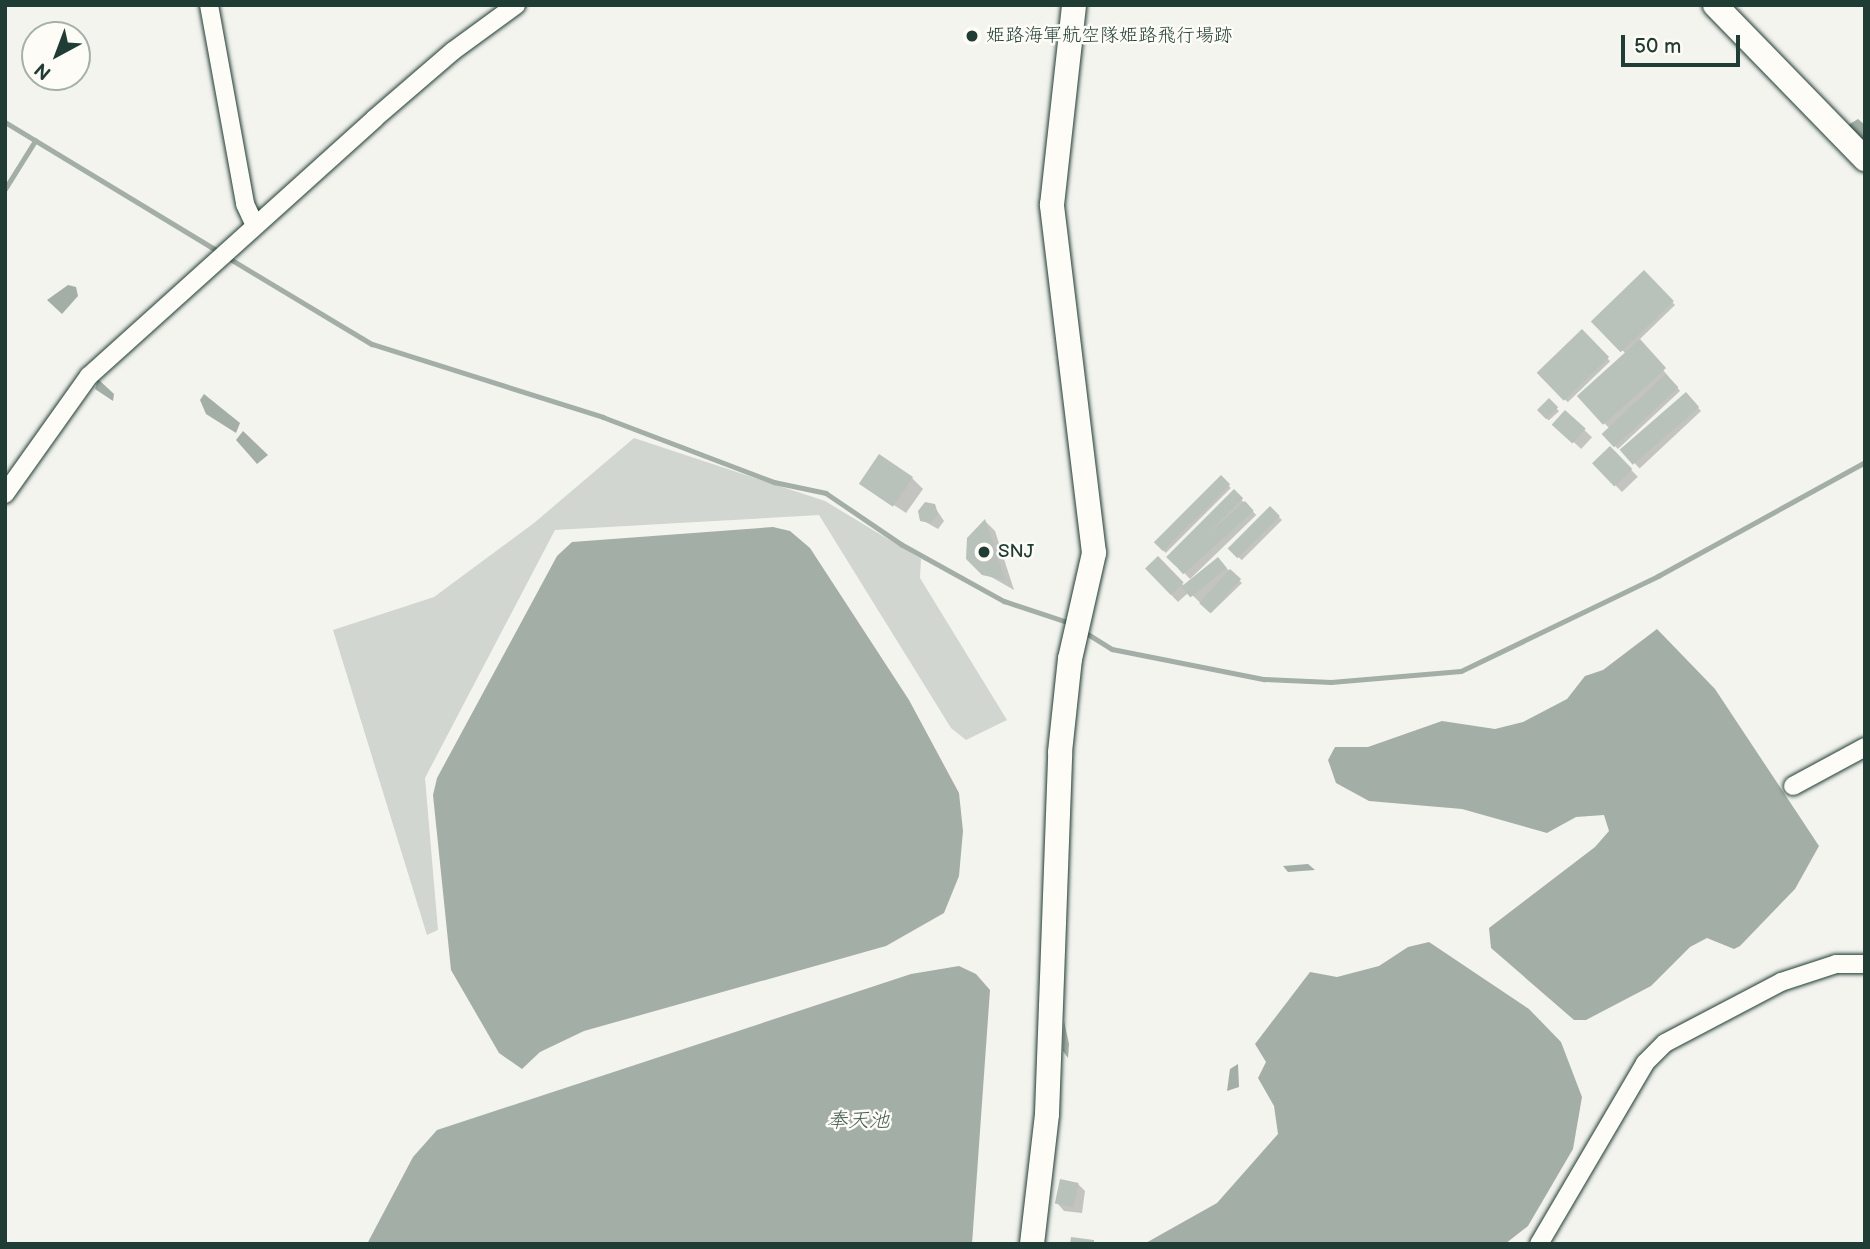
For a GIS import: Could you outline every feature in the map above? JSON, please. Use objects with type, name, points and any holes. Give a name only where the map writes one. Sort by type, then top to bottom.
[{"type":"street","points":[[209,5],[245,204],[255,225]]},
{"type":"street","points":[[5,494],[89,376],[453,51],[516,5]]},
{"type":"street","points":[[1032,1244],[1047,1115],[1060,752],[1078,628],[1094,553],[1052,205],[1074,5]]},
{"type":"street","points":[[1715,5],[1865,159]]},
{"type":"street","points":[[1793,786],[1865,747]]},
{"type":"street","points":[[1539,1244],[1645,1063],[1665,1043],[1781,982],[1836,964],[1865,964]]},
{"type":"shaded area","points":[[634,438],[825,501],[921,559],[920,578],[1007,720],[966,740],[951,728],[819,515],[555,530],[425,778],[438,930],[427,935],[333,630],[434,597],[534,523]]},
{"type":"water","points":[[1858,119],[1865,125],[1865,143],[1848,125]]},
{"type":"water","points":[[68,285],[76,287],[78,296],[62,314],[47,300]]},
{"type":"water","points":[[98,379],[114,394],[113,401],[95,389]]},
{"type":"water","points":[[204,394],[240,423],[236,433],[206,414],[200,400]]},
{"type":"water","points":[[243,431],[268,455],[257,464],[236,440]]},
{"type":"water","points":[[773,527],[790,531],[810,548],[909,700],[959,793],[963,831],[959,876],[944,913],[886,946],[584,1031],[540,1052],[522,1069],[499,1053],[451,970],[433,795],[437,778],[557,556],[572,542]]},
{"type":"water","points":[[1657,629],[1715,689],[1819,846],[1795,889],[1740,946],[1734,949],[1707,938],[1690,947],[1651,986],[1586,1020],[1574,1020],[1491,948],[1489,928],[1595,847],[1609,831],[1604,815],[1576,817],[1547,833],[1462,809],[1369,801],[1336,783],[1328,760],[1335,747],[1368,747],[1442,721],[1495,729],[1523,722],[1567,699],[1585,676],[1603,670]]},
{"type":"water","points":[[1308,864],[1315,870],[1288,872],[1283,866]]},
{"type":"water","points":[[1429,942],[1529,1009],[1561,1042],[1582,1097],[1573,1149],[1528,1226],[1505,1244],[1144,1244],[1217,1203],[1278,1134],[1274,1106],[1258,1078],[1266,1062],[1255,1044],[1310,972],[1337,977],[1379,966],[1408,947]]},
{"type":"water","name":"奉天池","points":[[959,966],[976,974],[990,990],[972,1244],[367,1244],[413,1157],[437,1130],[911,974]]},
{"type":"water","points":[[1064,1021],[1069,1044],[1068,1058],[1063,1051]]},
{"type":"water","points":[[1238,1064],[1239,1087],[1227,1091],[1230,1069]]},
{"type":"building","points":[[1644,270],[1674,301],[1621,352],[1591,321]]},
{"type":"building","points":[[1582,329],[1609,357],[1564,401],[1537,373]]},
{"type":"building","points":[[1640,339],[1666,368],[1603,425],[1577,396]]},
{"type":"building","points":[[1666,374],[1678,387],[1614,447],[1602,434]]},
{"type":"building","points":[[1686,392],[1699,407],[1633,465],[1620,450]]},
{"type":"building","points":[[1549,398],[1558,407],[1546,419],[1537,410]]},
{"type":"building","points":[[1565,410],[1586,429],[1572,444],[1552,425]]},
{"type":"building","points":[[1610,446],[1632,469],[1614,486],[1592,463]]},
{"type":"building","points":[[879,454],[913,477],[893,507],[859,484]]},
{"type":"building","points":[[1221,475],[1230,484],[1163,551],[1154,542]]},
{"type":"building","points":[[1234,489],[1243,498],[1175,566],[1166,557]]},
{"type":"building","points":[[1245,501],[1254,511],[1183,574],[1174,565]]},
{"type":"building","points":[[925,502],[935,504],[938,514],[930,523],[920,521],[918,511]]},
{"type":"building","points":[[1270,506],[1280,516],[1237,558],[1228,548]]},
{"type":"building","points":[[985,519],[1005,580],[982,575],[966,559],[967,538]]},
{"type":"building","points":[[1158,556],[1184,583],[1171,595],[1145,569]]},
{"type":"building","points":[[1218,557],[1227,568],[1190,597],[1181,587]]},
{"type":"building","points":[[1230,569],[1241,579],[1210,613],[1199,603]]},
{"type":"building","points":[[1060,1179],[1079,1183],[1073,1207],[1055,1203]]},
{"type":"building","points":[[1071,1237],[1094,1240],[1094,1244],[1070,1244]]},
{"type":"waterway","points":[[5,122],[220,252]]},
{"type":"waterway","points":[[5,189],[35,141]]},
{"type":"waterway","points":[[227,257],[372,344],[603,417],[774,482],[826,493],[901,544],[1004,601],[1070,623]]},
{"type":"waterway","points":[[1083,631],[1112,649],[1264,679],[1331,682],[1461,671],[1658,576],[1865,462]]},
{"type":"place","name":"姫路海軍航空隊姫路飛行場跡","points":[[972,36]]},
{"type":"place","name":"SNJ","points":[[984,552]]}]
